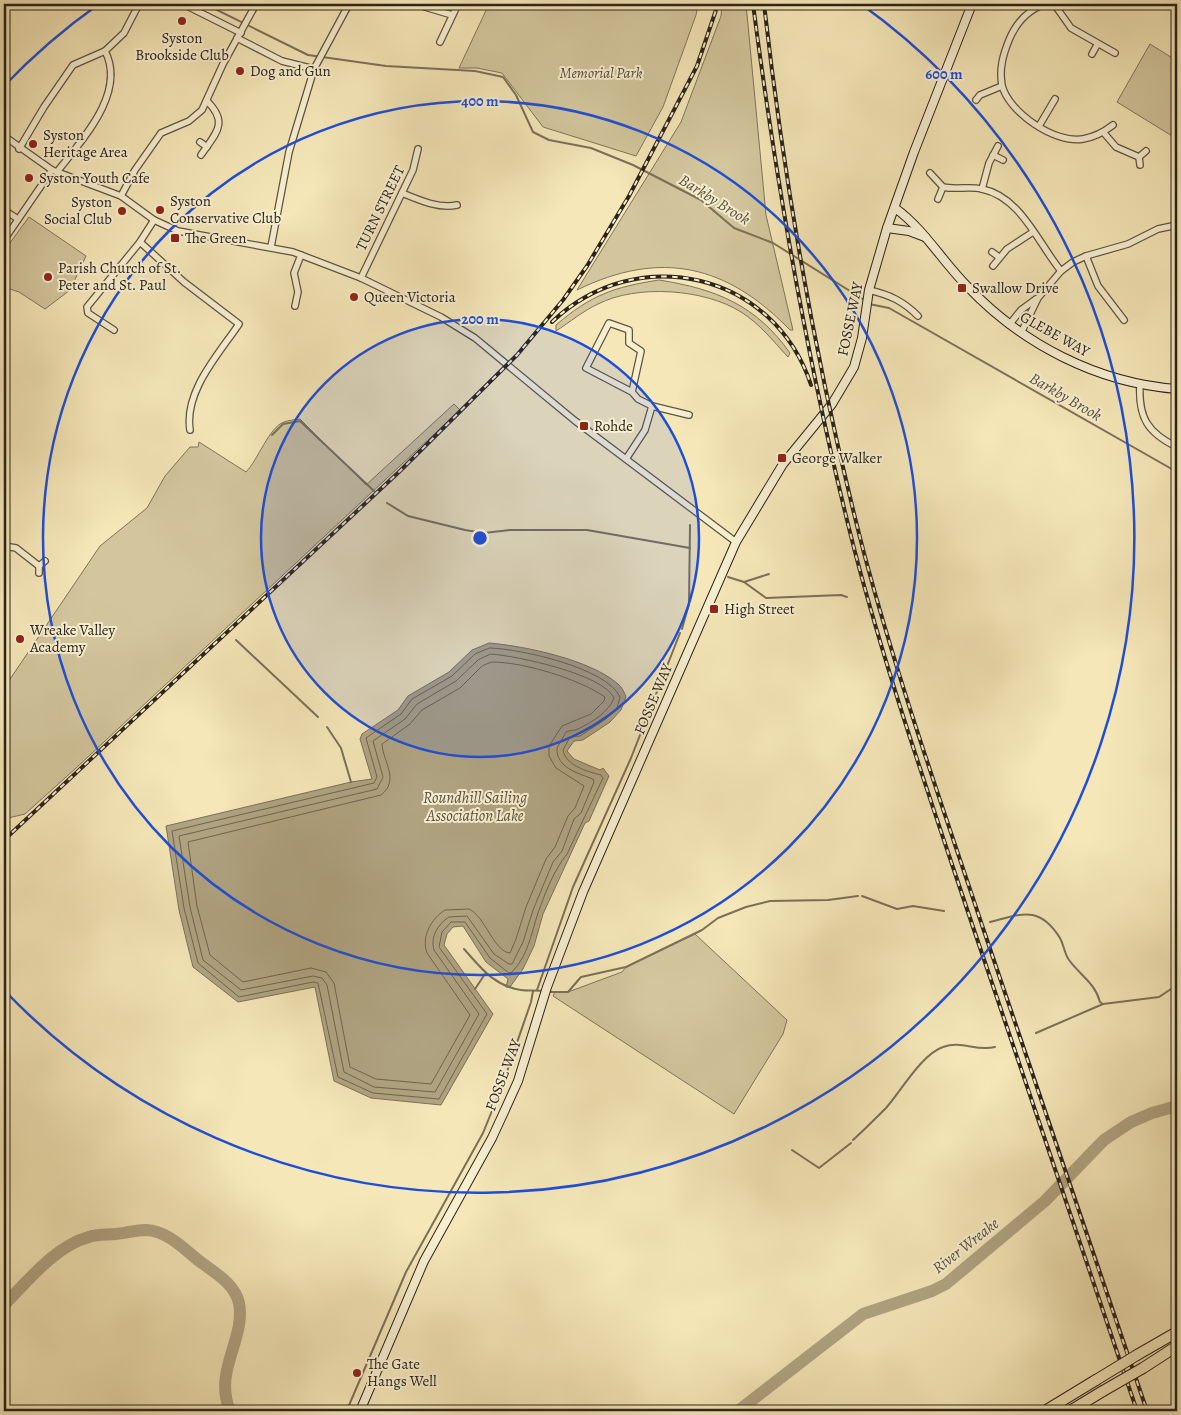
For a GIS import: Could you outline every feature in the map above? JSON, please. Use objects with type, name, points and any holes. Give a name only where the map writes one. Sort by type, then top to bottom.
[{"type":"highway","points":[[1045,1411],[1177,1332]]},
{"type":"highway","points":[[1070,1411],[1177,1346]]},
{"type":"street","points":[[19,149],[44,107],[73,65],[105,52],[124,33],[139,4]]},
{"type":"street","points":[[183,4],[240,33],[282,61],[314,69]]},
{"type":"street","points":[[121,196],[157,137],[165,129],[182,124],[202,110],[256,4]]},
{"type":"street","points":[[271,247],[289,152],[314,69],[348,4]]},
{"type":"street","points":[[414,4],[452,15]]},
{"type":"street","points":[[440,42],[458,4]]},
{"type":"street","name":"FOSSE WAY","points":[[360,1411],[424,1261],[492,1138],[518,1081],[547,986],[606,837],[736,542],[783,464],[845,386],[858,356],[869,293],[887,228],[914,152],[972,4]]},
{"type":"street","points":[[1045,4],[1035,8],[1023,18],[1011,34],[1002,58],[1002,86],[1014,107],[1039,126],[1063,137],[1076,140],[1104,133],[1113,125]]},
{"type":"street","points":[[1054,4],[1071,28],[1097,45],[1114,53]]},
{"type":"street","points":[[1092,54],[1097,45]]},
{"type":"street","points":[[4,240],[54,171],[78,144],[105,101],[112,73],[111,63],[105,52]]},
{"type":"street","points":[[976,100],[980,94],[1002,86]]},
{"type":"street","points":[[201,155],[216,133],[220,119],[216,110],[207,100]]},
{"type":"street","points":[[1039,126],[1054,100]]},
{"type":"street","points":[[216,133],[222,137]]},
{"type":"street","points":[[1104,133],[1116,148],[1139,157]]},
{"type":"street","points":[[4,136],[19,149],[54,171],[121,196],[154,220],[178,231],[271,247],[300,255],[361,278],[440,318],[475,338],[574,420],[736,542]]},
{"type":"street","points":[[200,142],[207,147]]},
{"type":"street","points":[[982,189],[985,175],[998,146]]},
{"type":"street","name":"TURN STREET","points":[[361,278],[413,170],[418,149]]},
{"type":"street","points":[[1139,157],[1146,151]]},
{"type":"street","points":[[993,155],[1003,160]]},
{"type":"street","points":[[1139,157],[1140,164]]},
{"type":"street","points":[[930,172],[943,187],[982,189],[1010,203],[1061,271]]},
{"type":"street","points":[[938,199],[943,187]]},
{"type":"street","points":[[402,193],[424,202],[448,207],[457,204]]},
{"type":"street","name":"GLEBE WAY","points":[[895,208],[911,221],[966,286],[1021,333],[1094,371],[1140,384],[1177,389]]},
{"type":"street","points":[[4,210],[18,220]]},
{"type":"street","points":[[114,330],[88,313],[87,307],[140,242],[154,220]]},
{"type":"street","points":[[1009,324],[1021,310],[1038,298],[1061,271],[1086,256],[1128,244],[1158,229],[1177,225]]},
{"type":"street","points":[[887,228],[910,231],[924,237]]},
{"type":"street","points":[[993,266],[999,257],[1019,240],[1033,232]]},
{"type":"street","points":[[140,242],[184,282],[239,324],[192,398],[190,430]]},
{"type":"street","points":[[992,252],[999,257]]},
{"type":"street","points":[[296,306],[298,298],[294,273],[300,255]]},
{"type":"street","points":[[1086,256],[1098,286],[1124,320]]},
{"type":"street","points":[[869,293],[894,297],[906,304],[918,316]]},
{"type":"street","points":[[1021,333],[1038,298]]},
{"type":"street","points":[[632,392],[641,350],[629,343],[629,330],[609,323],[586,368],[632,392],[638,399],[652,406],[689,415]]},
{"type":"street","points":[[1140,384],[1140,403],[1145,422],[1159,438],[1177,447]]},
{"type":"street","points":[[626,459],[645,430],[652,406]]},
{"type":"street","points":[[4,546],[16,548],[39,566]]},
{"type":"street","points":[[39,566],[45,561]]},
{"type":"street","points":[[39,566],[39,573]]},
{"type":"green space","name":"Memorial Park","points":[[489,4],[698,4],[696,15],[663,107],[636,156],[543,127],[502,73],[477,68],[459,68]]},
{"type":"green space","points":[[722,4],[746,4],[766,215],[793,330],[790,330],[766,308],[742,291],[717,278],[691,270],[665,268],[637,270],[608,277],[577,290],[681,122],[721,16]]},
{"type":"green space","points":[[1150,44],[1177,61],[1177,139],[1117,102]]},
{"type":"green space","points":[[29,217],[86,256],[70,290],[45,309],[19,292],[4,287],[4,251]]},
{"type":"green space","points":[[659,280],[699,288],[717,294],[749,311],[777,336],[790,353],[788,357],[760,327],[741,312],[709,298],[690,294],[651,292],[614,298],[592,307],[556,331],[556,325],[592,299],[616,289]]},
{"type":"green space","points":[[454,404],[460,410],[75,769],[25,814],[4,819],[4,688],[100,546],[147,508],[165,476],[190,447],[198,447],[199,442],[246,472],[273,430],[286,421],[300,419],[366,485]]},
{"type":"green space","points":[[695,934],[787,1020],[783,1034],[734,1114],[553,996],[555,992],[568,992],[622,972],[626,967]]},
{"type":"water","name":"Roundhill Sailing Association Lake","points":[[489,643],[521,647],[575,661],[606,675],[621,687],[626,697],[621,710],[610,722],[583,740],[574,741],[567,751],[574,759],[600,770],[603,768],[609,776],[543,914],[534,946],[523,969],[510,987],[506,987],[508,979],[486,962],[463,926],[453,927],[447,934],[444,945],[493,1014],[441,1105],[371,1098],[334,1081],[315,987],[238,1002],[193,967],[179,910],[166,826],[351,782],[372,779],[360,739],[362,734],[398,710],[408,696],[449,672],[472,650]]},
{"type":"waterway","name":"Barkby Brook","points":[[205,4],[308,55],[386,66],[475,71],[503,77],[516,95],[533,132],[549,140],[591,148],[633,165],[701,200],[734,228],[773,243],[866,301]]},
{"type":"waterway","name":"Barkby Brook","points":[[869,304],[889,308],[1177,472]]},
{"type":"waterway","points":[[272,435],[283,424],[300,421],[374,491]]},
{"type":"waterway","points":[[387,503],[408,516],[484,533],[510,530],[587,530],[690,548]]},
{"type":"waterway","points":[[682,629],[689,604],[690,525]]},
{"type":"waterway","points":[[744,582],[769,574]]},
{"type":"waterway","points":[[728,577],[744,582],[766,598],[841,595],[847,597]]},
{"type":"waterway","points":[[537,990],[573,887],[631,758],[680,633]]},
{"type":"waterway","points":[[236,640],[318,717]]},
{"type":"waterway","points":[[327,727],[341,748],[351,782]]},
{"type":"waterway","points":[[549,992],[568,992],[581,977],[626,967],[702,930],[718,918],[746,907],[770,901],[828,900],[858,896]]},
{"type":"waterway","points":[[862,896],[897,909],[913,906],[944,911]]},
{"type":"waterway","points":[[990,922],[1021,915],[1037,916],[1045,920],[1060,938],[1069,960],[1091,984],[1100,1002],[1103,1004],[1159,997],[1177,985]]},
{"type":"waterway","points":[[464,949],[476,963],[503,985],[521,990],[545,991]]},
{"type":"waterway","points":[[475,989],[485,974]]},
{"type":"waterway","points":[[347,1410],[406,1272],[483,1133],[502,1086],[531,1002],[533,991]]},
{"type":"waterway","points":[[1036,1033],[1103,1004]]},
{"type":"waterway","points":[[853,1140],[886,1108],[912,1074],[935,1051],[950,1045],[982,1048],[995,1047]]},
{"type":"waterway","name":"River Wreake","points":[[738,1411],[863,1314],[932,1291],[946,1284],[1045,1201],[1104,1140],[1131,1122],[1152,1113],[1177,1106]]},
{"type":"waterway","points":[[792,1150],[819,1168],[851,1143]]},
{"type":"waterway","name":"River Wreake","points":[[4,1305],[53,1256],[77,1242],[95,1235],[138,1230],[161,1233],[174,1240],[222,1278],[237,1296],[240,1316],[225,1382],[230,1411]]},
{"type":"railway","points":[[4,840],[400,471],[517,355],[563,300],[587,266],[629,196],[697,66],[718,4]]},
{"type":"railway","points":[[753,4],[762,73],[796,280],[823,416],[855,552],[896,693],[926,785],[1137,1411]]},
{"type":"railway","points":[[764,4],[792,211],[817,349],[847,485],[877,601],[921,743],[1147,1411]]},
{"type":"railway","points":[[552,322],[586,297],[623,282],[662,277],[700,281],[735,294],[767,316],[793,347],[811,385]]},
{"type":"place","name":"Syston Brookside Club","points":[[182,21]]},
{"type":"place","name":"Dog and Gun","points":[[240,71]]},
{"type":"place","name":"Syston Heritage Area","points":[[33,144]]},
{"type":"place","name":"Syston Youth Cafe","points":[[29,178]]},
{"type":"place","name":"Syston Conservative Club","points":[[160,210]]},
{"type":"place","name":"Syston Social Club","points":[[122,211]]},
{"type":"place","name":"The Green","points":[[175,238]]},
{"type":"place","name":"Parish Church of St. Peter and St. Paul","points":[[48,277]]},
{"type":"place","name":"Swallow Drive","points":[[962,288]]},
{"type":"place","name":"Queen Victoria","points":[[354,297]]},
{"type":"place","name":"Rohde","points":[[584,426]]},
{"type":"place","name":"George Walker","points":[[782,458]]},
{"type":"place","name":"High Street","points":[[714,609]]},
{"type":"place","name":"Wreake Valley Academy","points":[[20,639]]},
{"type":"place","name":"The Gate Hangs Well","points":[[357,1373]]}]
